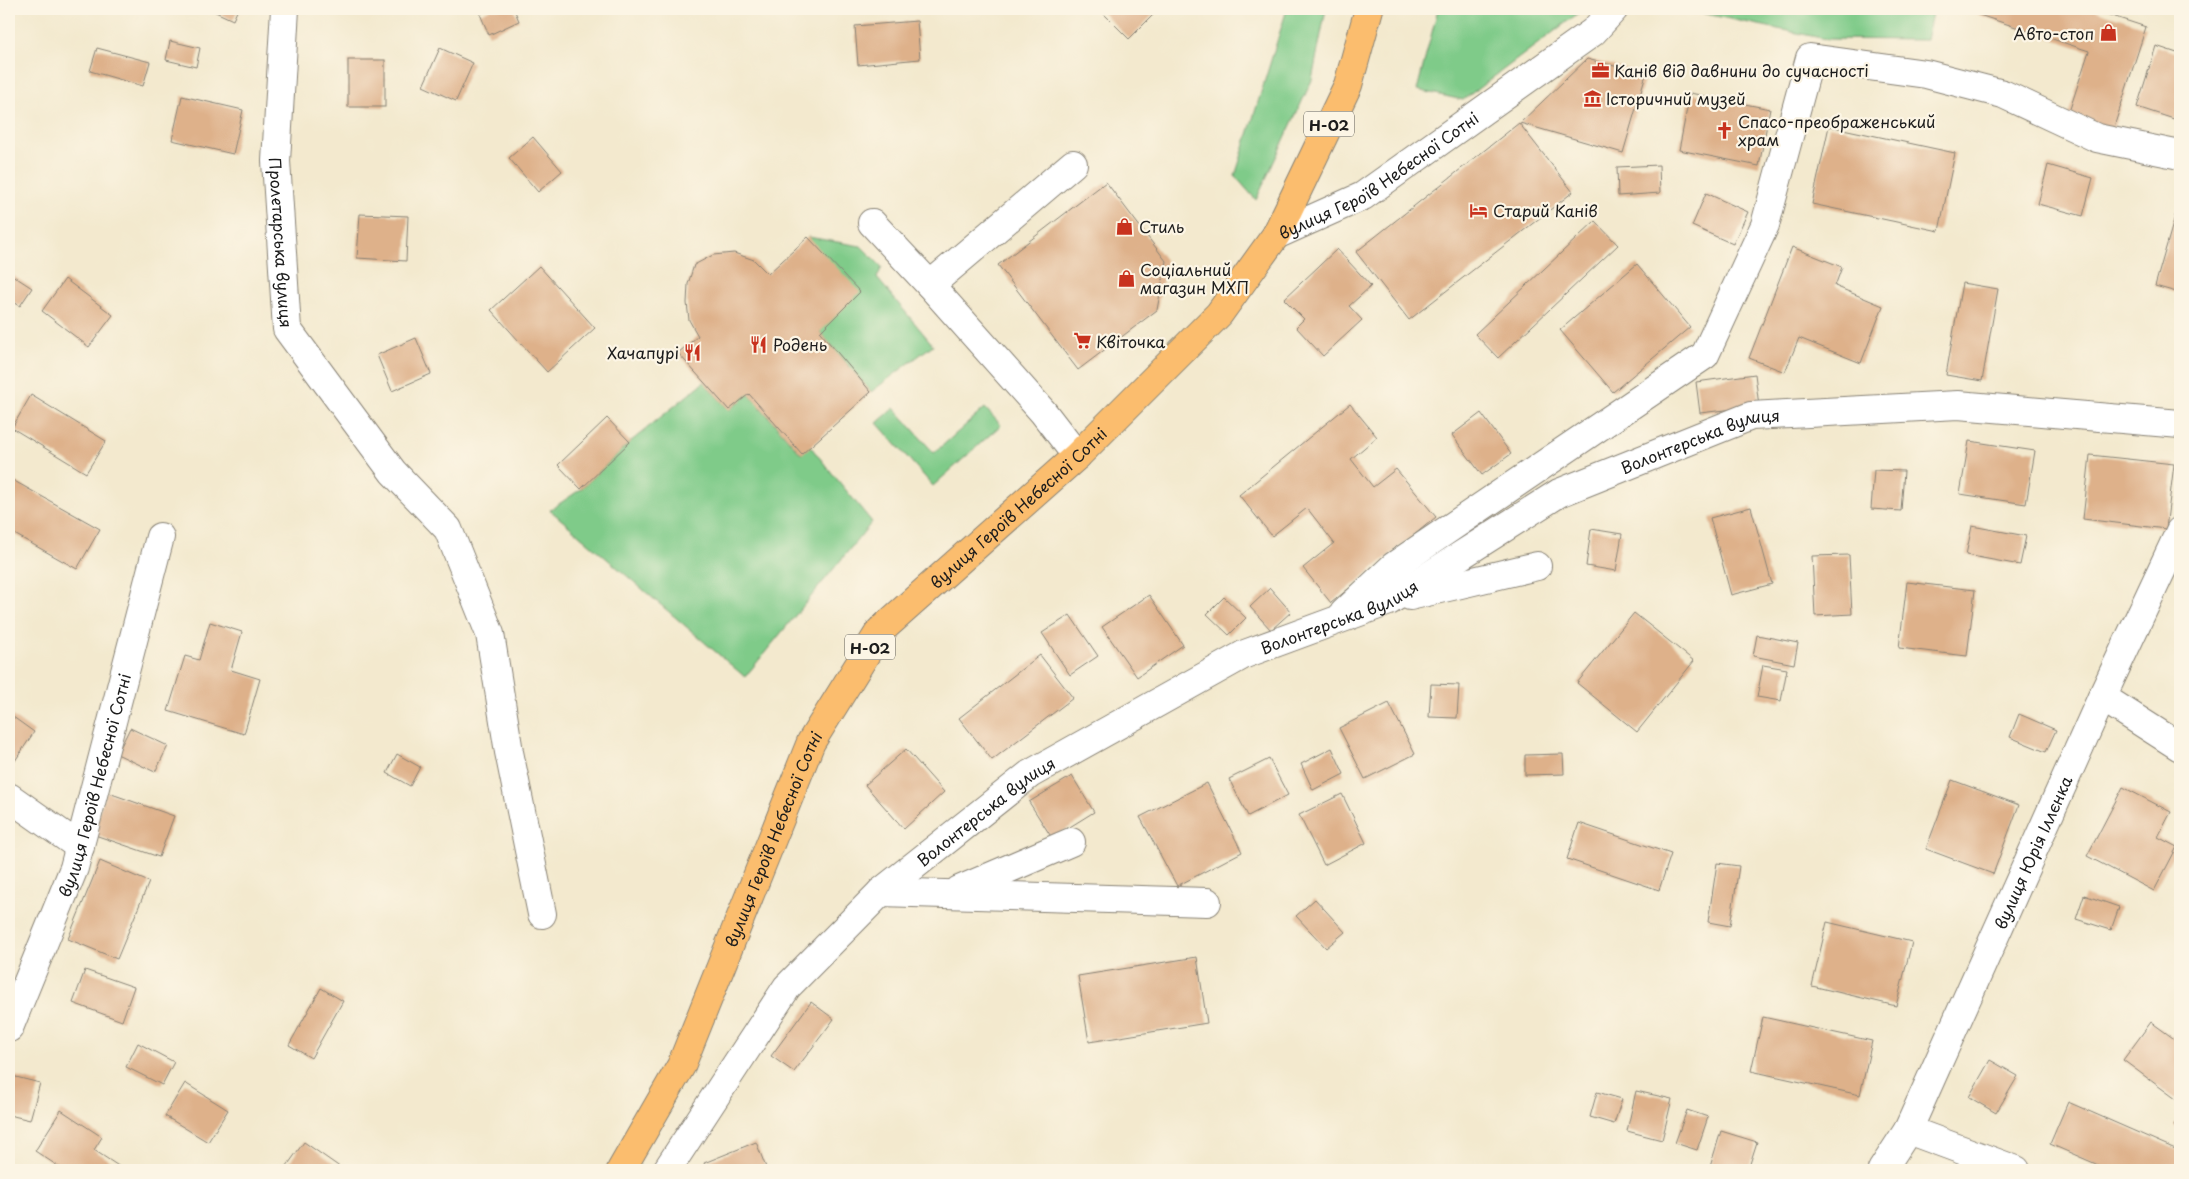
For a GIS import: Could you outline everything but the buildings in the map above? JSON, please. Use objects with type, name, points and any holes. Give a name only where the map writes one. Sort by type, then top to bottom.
[{"type":"main road","name":"Н-02","points":[[1276,235],[1348,85],[1369,9]]},
{"type":"main road","name":"вулиця Героїв Небесної Сотні","points":[[621,1170],[681,1066],[811,742],[880,630],[1077,456],[1219,314],[1276,235]]},
{"type":"street","name":"Пролетарська вулиця","points":[[285,9],[276,161],[287,329],[393,472],[448,529],[490,634],[509,752],[542,914]]},
{"type":"street","name":"вулиця Героїв Небесної Сотні","points":[[1276,235],[1363,196],[1593,32],[1614,9]]},
{"type":"street","points":[[1335,621],[1394,566],[1705,355],[1765,225],[1810,58],[1926,74],[2003,94],[2097,138],[2180,155]]},
{"type":"street","points":[[930,285],[1073,164]]},
{"type":"street","points":[[872,223],[1043,412],[1077,456]]},
{"type":"street","name":"Волонтерська вулиця","points":[[667,1170],[788,987],[881,892],[1030,774],[1245,654],[1389,601],[1559,493],[1751,416],[1958,405],[2180,424]]},
{"type":"street","name":"вулиця Юрія Іллєнка","points":[[1882,1170],[1908,1130],[2102,698],[2180,531]]},
{"type":"street","name":"вулиця Героїв Небесної Сотні","points":[[9,1028],[74,868],[160,537]]},
{"type":"street","points":[[1389,601],[1537,566]]},
{"type":"street","points":[[2102,698],[2180,747]]},
{"type":"street","points":[[9,797],[80,847]]},
{"type":"street","points":[[951,894],[1071,842]]},
{"type":"street","points":[[881,892],[1207,902]]},
{"type":"street","points":[[1908,1130],[2016,1170]]},
{"type":"green space","points":[[1287,9],[1326,9],[1312,80],[1256,200],[1235,176]]},
{"type":"green space","points":[[1438,9],[1584,9],[1463,100],[1417,90]]},
{"type":"green space","points":[[1682,9],[1933,9],[1926,40],[1826,39]]},
{"type":"green space","points":[[808,237],[861,246],[882,267],[877,278],[933,345],[871,392],[820,332]]},
{"type":"green space","points":[[704,382],[729,410],[749,394],[801,454],[810,446],[872,522],[745,677],[550,510],[581,489],[630,442]]},
{"type":"green space","points":[[894,408],[934,453],[985,408],[1001,425],[933,486],[877,423]]},
{"type":"place","name":"Авто-стоп","points":[[2108,33]]},
{"type":"place","name":"Канів від давнини до сучасності","points":[[1600,70]]},
{"type":"place","name":"Історичний музей","points":[[1592,98]]},
{"type":"place","name":"Спасо-преображенський храм","points":[[1724,130]]},
{"type":"place","name":"Старий Канів","points":[[1479,210]]},
{"type":"place","name":"Стиль","points":[[1125,226]]},
{"type":"place","name":"Соціальний магазин МХП","points":[[1126,278]]},
{"type":"place","name":"Квіточка","points":[[1082,341]]},
{"type":"place","name":"Родень","points":[[759,344]]},
{"type":"place","name":"Хачапурі","points":[[693,352]]}]
